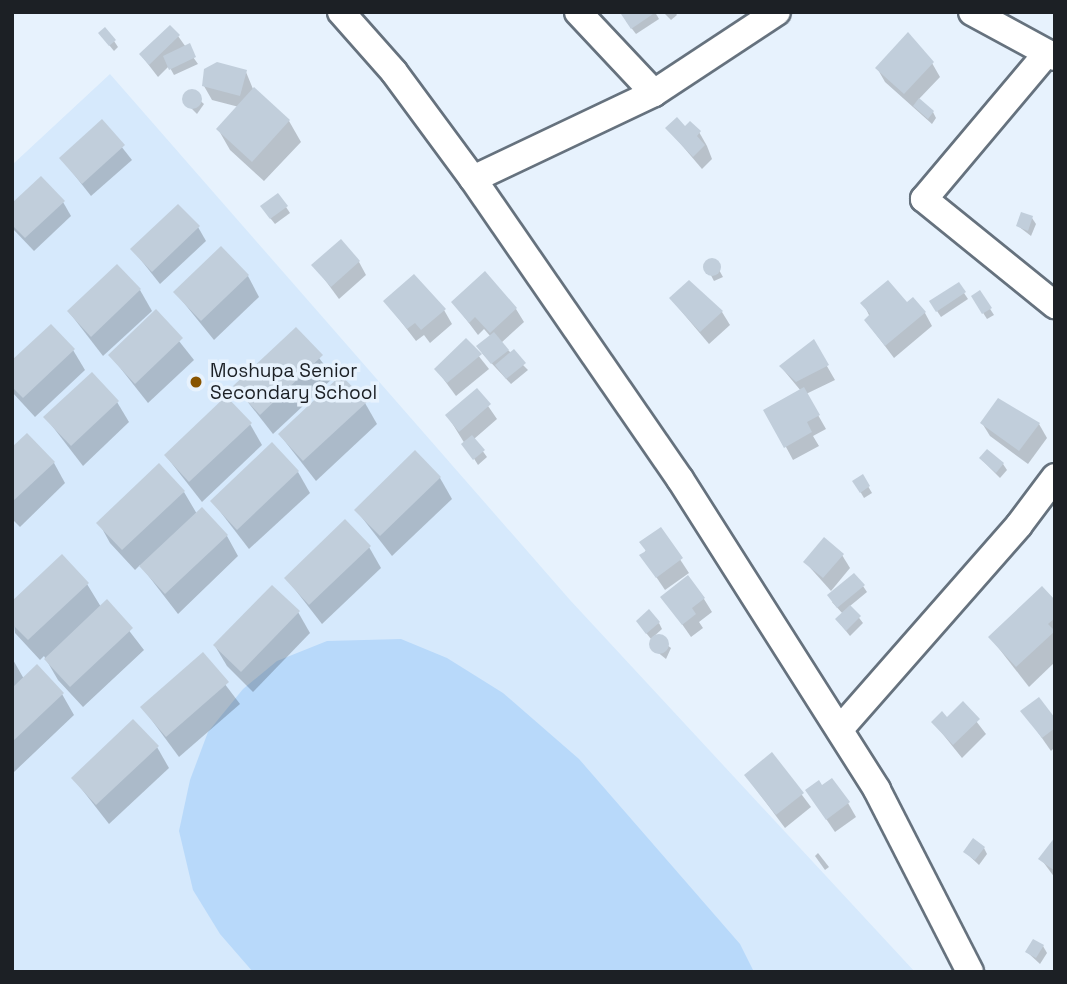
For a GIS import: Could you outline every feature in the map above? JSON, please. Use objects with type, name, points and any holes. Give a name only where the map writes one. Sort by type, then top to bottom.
[{"type":"street","points":[[341,12],[394,72],[473,179],[681,479],[840,729],[909,849],[970,972]]},
{"type":"street","points":[[578,12],[654,93]]},
{"type":"street","points":[[473,179],[654,93],[778,12]]},
{"type":"street","points":[[972,12],[1051,55],[924,199],[1055,305]]},
{"type":"street","points":[[840,729],[1019,526],[1055,477]]},
{"type":"shaded area","name":"Moshupa Senior Secondary School","points":[[110,74],[570,600],[915,972],[12,972],[12,165]]},
{"type":"shaded area","points":[[401,639],[447,658],[503,693],[579,759],[740,944],[754,972],[253,972],[220,934],[193,890],[179,831],[190,780],[208,732],[243,689],[277,661],[327,641]]},
{"type":"building","points":[[656,12],[631,29],[621,14]]},
{"type":"building","points":[[170,25],[180,35],[149,65],[139,54]]},
{"type":"building","points":[[105,27],[116,40],[109,46],[98,33]]},
{"type":"building","points":[[908,32],[934,62],[904,94],[875,68]]},
{"type":"building","points":[[190,43],[196,57],[169,70],[163,56]]},
{"type":"building","points":[[217,62],[247,70],[240,96],[202,86],[204,69]]},
{"type":"building","points":[[254,87],[290,120],[252,162],[216,129]]},
{"type":"building","points":[[192,89],[199,92],[202,99],[199,106],[192,109],[185,106],[182,99],[185,92]]},
{"type":"building","points":[[919,98],[934,111],[928,119],[913,106]]},
{"type":"building","points":[[677,117],[685,126],[690,121],[701,131],[697,136],[705,145],[693,157],[665,128]]},
{"type":"building","points":[[102,119],[125,145],[82,184],[59,158]]},
{"type":"building","points":[[41,176],[65,201],[25,238],[12,225],[12,203]]},
{"type":"building","points":[[278,193],[288,206],[270,219],[260,206]]},
{"type":"building","points":[[178,204],[200,226],[152,272],[130,249]]},
{"type":"building","points":[[1021,212],[1033,216],[1028,231],[1016,226]]},
{"type":"building","points":[[341,239],[360,261],[331,287],[311,265]]},
{"type":"building","points":[[221,246],[249,275],[201,321],[173,292]]},
{"type":"building","points":[[712,258],[718,261],[721,267],[718,273],[712,276],[706,273],[703,267],[706,261]]},
{"type":"building","points":[[117,264],[141,289],[91,337],[67,311]]},
{"type":"building","points":[[485,271],[517,308],[490,333],[475,317],[469,323],[451,302]]},
{"type":"building","points":[[414,274],[446,309],[421,330],[415,323],[407,329],[383,301]]},
{"type":"building","points":[[689,280],[723,311],[700,332],[669,298]]},
{"type":"building","points":[[888,280],[907,302],[913,297],[926,312],[885,346],[864,320],[870,314],[860,303]]},
{"type":"building","points":[[959,282],[966,292],[936,312],[929,301]]},
{"type":"building","points":[[980,290],[992,308],[982,314],[971,296]]},
{"type":"building","points":[[156,309],[183,338],[135,384],[108,355]]},
{"type":"building","points":[[51,324],[75,349],[23,398],[12,387],[12,360]]},
{"type":"building","points":[[296,327],[323,355],[260,415],[233,386]]},
{"type":"building","points":[[494,332],[509,350],[491,364],[476,346]]},
{"type":"building","points":[[466,338],[482,354],[447,383],[434,369]]},
{"type":"building","points":[[814,339],[829,365],[796,382],[779,366]]},
{"type":"building","points":[[514,349],[526,363],[506,379],[495,365]]},
{"type":"building","points":[[92,372],[119,401],[71,446],[43,417]]},
{"type":"building","points":[[341,375],[367,402],[303,461],[278,434]]},
{"type":"building","points":[[804,387],[820,415],[807,422],[812,432],[784,448],[763,410]]},
{"type":"building","points":[[477,388],[491,404],[459,432],[445,415]]},
{"type":"building","points":[[226,396],[252,423],[189,482],[164,455]]},
{"type":"building","points":[[998,398],[1040,423],[1019,451],[980,423]]},
{"type":"building","points":[[27,433],[55,462],[12,502],[12,447]]},
{"type":"building","points":[[472,435],[485,450],[473,460],[461,444]]},
{"type":"building","points":[[272,442],[299,471],[237,530],[210,501]]},
{"type":"building","points":[[987,449],[1004,463],[996,473],[979,458]]},
{"type":"building","points":[[415,450],[441,477],[380,536],[354,510]]},
{"type":"building","points":[[159,463],[185,491],[122,550],[96,523]]},
{"type":"building","points":[[863,474],[870,486],[860,493],[852,481]]},
{"type":"building","points":[[202,507],[228,535],[165,594],[139,566]]},
{"type":"building","points":[[345,519],[371,546],[309,605],[284,578]]},
{"type":"building","points":[[661,527],[683,558],[656,578],[639,555],[646,551],[639,542]]},
{"type":"building","points":[[824,537],[844,554],[823,578],[803,562]]},
{"type":"building","points":[[62,554],[89,583],[28,640],[12,624],[12,601]]},
{"type":"building","points":[[854,573],[865,585],[837,608],[827,595]]},
{"type":"building","points":[[688,575],[705,598],[692,608],[696,614],[682,625],[660,597]]},
{"type":"building","points":[[272,585],[300,611],[241,672],[213,645]]},
{"type":"building","points":[[1042,586],[1055,600],[1055,618],[1048,624],[1055,631],[1016,667],[988,637]]},
{"type":"building","points":[[107,599],[133,628],[70,687],[44,659]]},
{"type":"building","points":[[850,605],[861,616],[846,631],[835,619]]},
{"type":"building","points":[[649,609],[660,622],[646,634],[636,621]]},
{"type":"building","points":[[659,634],[666,637],[669,644],[666,651],[659,654],[652,651],[649,644],[652,637]]},
{"type":"building","points":[[203,652],[229,682],[166,737],[140,707]]},
{"type":"building","points":[[37,664],[64,693],[12,742],[12,688]]},
{"type":"building","points":[[1039,697],[1055,718],[1055,728],[1042,738],[1020,711]]},
{"type":"building","points":[[963,701],[980,719],[953,745],[931,722],[942,711],[947,717]]},
{"type":"building","points":[[133,719],[159,746],[96,805],[71,778]]},
{"type":"building","points":[[772,752],[804,793],[776,815],[744,775]]},
{"type":"building","points":[[832,778],[850,802],[826,820],[805,790],[819,780],[822,785]]},
{"type":"building","points":[[1055,837],[1055,871],[1038,859]]},
{"type":"building","points":[[973,838],[985,847],[975,860],[963,852]]},
{"type":"building","points":[[1033,939],[1044,945],[1036,958],[1025,952]]},
{"type":"place","name":"Moshupa Senior Secondary School","points":[[196,382]]}]
